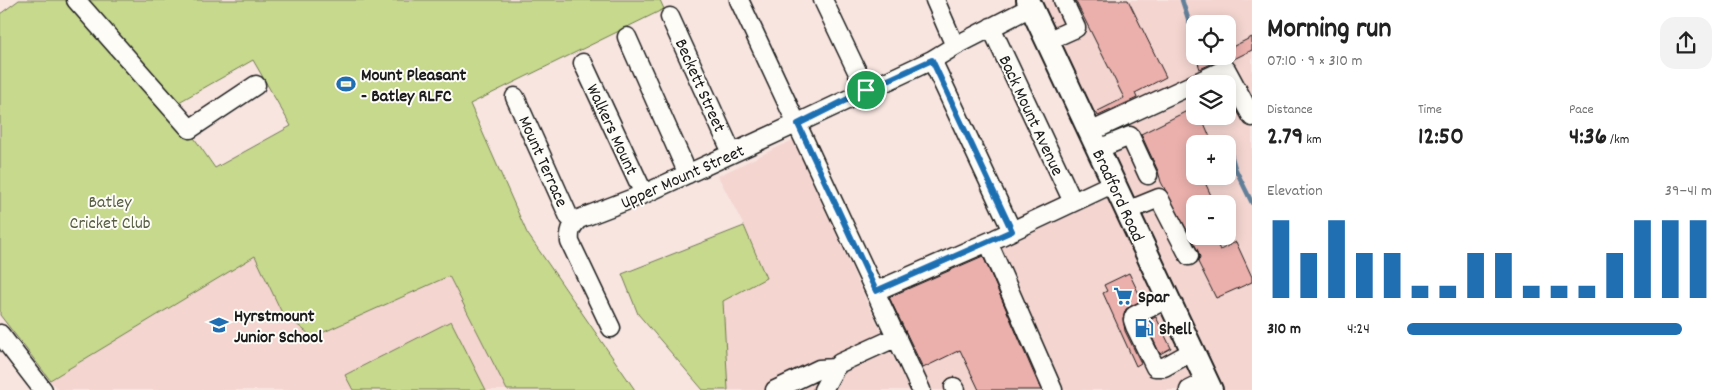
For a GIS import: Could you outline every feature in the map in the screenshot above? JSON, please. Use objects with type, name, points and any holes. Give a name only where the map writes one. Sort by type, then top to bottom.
[{"type":"main road","name":"Bradford Road","points":[[1029,4],[1193,351],[1202,387]]},
{"type":"street","points":[[76,0],[190,129],[256,85]]},
{"type":"street","points":[[739,0],[921,390]]},
{"type":"street","points":[[824,0],[866,90]]},
{"type":"street","points":[[935,0],[955,46]]},
{"type":"street","points":[[1047,41],[1076,28],[1063,0]]},
{"type":"street","name":"Upper Mount Street","points":[[575,224],[798,124],[932,60],[1029,4]]},
{"type":"street","name":"Beckett Street","points":[[670,16],[732,153]]},
{"type":"street","name":"Back Mount Avenue","points":[[992,27],[1073,202]]},
{"type":"street","points":[[627,38],[688,174]]},
{"type":"street","points":[[932,60],[1012,231]]},
{"type":"street","name":"Walkers Mount","points":[[583,64],[644,194]]},
{"type":"street","points":[[1094,141],[1226,69],[1252,117]]},
{"type":"street","name":"Mount Terrace","points":[[520,95],[569,216],[575,224],[570,242],[611,328]]},
{"type":"street","points":[[1094,141],[1130,136],[1148,175]]},
{"type":"street","points":[[876,291],[988,242],[1114,183]]},
{"type":"street","points":[[1127,211],[1158,198],[1189,256]]},
{"type":"street","points":[[988,242],[1053,390]]},
{"type":"street","points":[[1168,298],[1134,316],[1133,320],[1150,359],[1155,367],[1164,367],[1193,351]]},
{"type":"street","points":[[0,334],[43,390]]},
{"type":"street","points":[[775,390],[826,376],[840,363],[897,336]]},
{"type":"shaded area","points":[[1028,0],[1252,0],[1252,390],[1211,390]]},
{"type":"shaded area","points":[[793,140],[909,390],[728,390],[723,301],[766,277],[744,226],[718,176]]},
{"type":"shaded area","points":[[1111,197],[1202,390],[927,390],[885,297],[1042,221]]},
{"type":"shaded area","name":"Hyrstmount Junior School","points":[[255,255],[282,313],[313,337],[449,276],[507,390],[58,390],[50,380]]},
{"type":"green space","name":"Batley Cricket Club","points":[[19,0],[660,0],[664,9],[470,104],[527,233],[635,390],[507,390],[449,276],[313,337],[282,313],[255,256],[50,380],[0,315],[0,14]],"holes":[[[253,60],[291,126],[215,168],[172,106]]]},
{"type":"green space","points":[[744,226],[766,278],[723,301],[728,390],[703,390],[638,314],[622,274]]},
{"type":"green space","points":[[451,321],[486,390],[353,390],[345,375]]},
{"type":"building","points":[[1075,0],[1128,0],[1166,77],[1135,93],[1137,98],[1098,116],[1096,112],[1124,98]]},
{"type":"building","points":[[1252,37],[1252,50],[1236,58],[1236,45]]},
{"type":"building","points":[[1199,65],[1209,65],[1200,69]]},
{"type":"building","points":[[1186,112],[1186,125],[1205,125],[1209,135],[1186,135],[1186,185],[1206,185],[1211,195],[1186,195],[1186,229],[1161,182],[1141,134]]},
{"type":"building","points":[[1236,242],[1252,277],[1252,282],[1216,298],[1198,262],[1200,257],[1195,245],[1218,245],[1220,250],[1230,245],[1236,245]]},
{"type":"building","points":[[983,256],[1041,390],[979,390],[960,350],[923,368],[889,297]]},
{"type":"building","name":"Spar","points":[[1129,273],[1142,300],[1126,309],[1123,318],[1125,331],[1141,363],[1136,366],[1103,293],[1107,291],[1104,285]]},
{"type":"building","points":[[1156,317],[1171,348],[1160,354],[1145,322]]},
{"type":"waterway","points":[[1182,0],[1187,15]]},
{"type":"waterway","points":[[1236,170],[1252,203]]},
{"type":"place","name":"Mount Pleasant - Batley RLFC","points":[[346,84]]},
{"type":"place","name":"Spar","points":[[1123,296]]},
{"type":"place","name":"Hyrstmount Junior School","points":[[219,325]]},
{"type":"place","name":"Shell","points":[[1144,328]]},
{"type":"route","points":[[932,60],[1012,231],[876,291],[798,124],[866,90],[932,60]]}]
